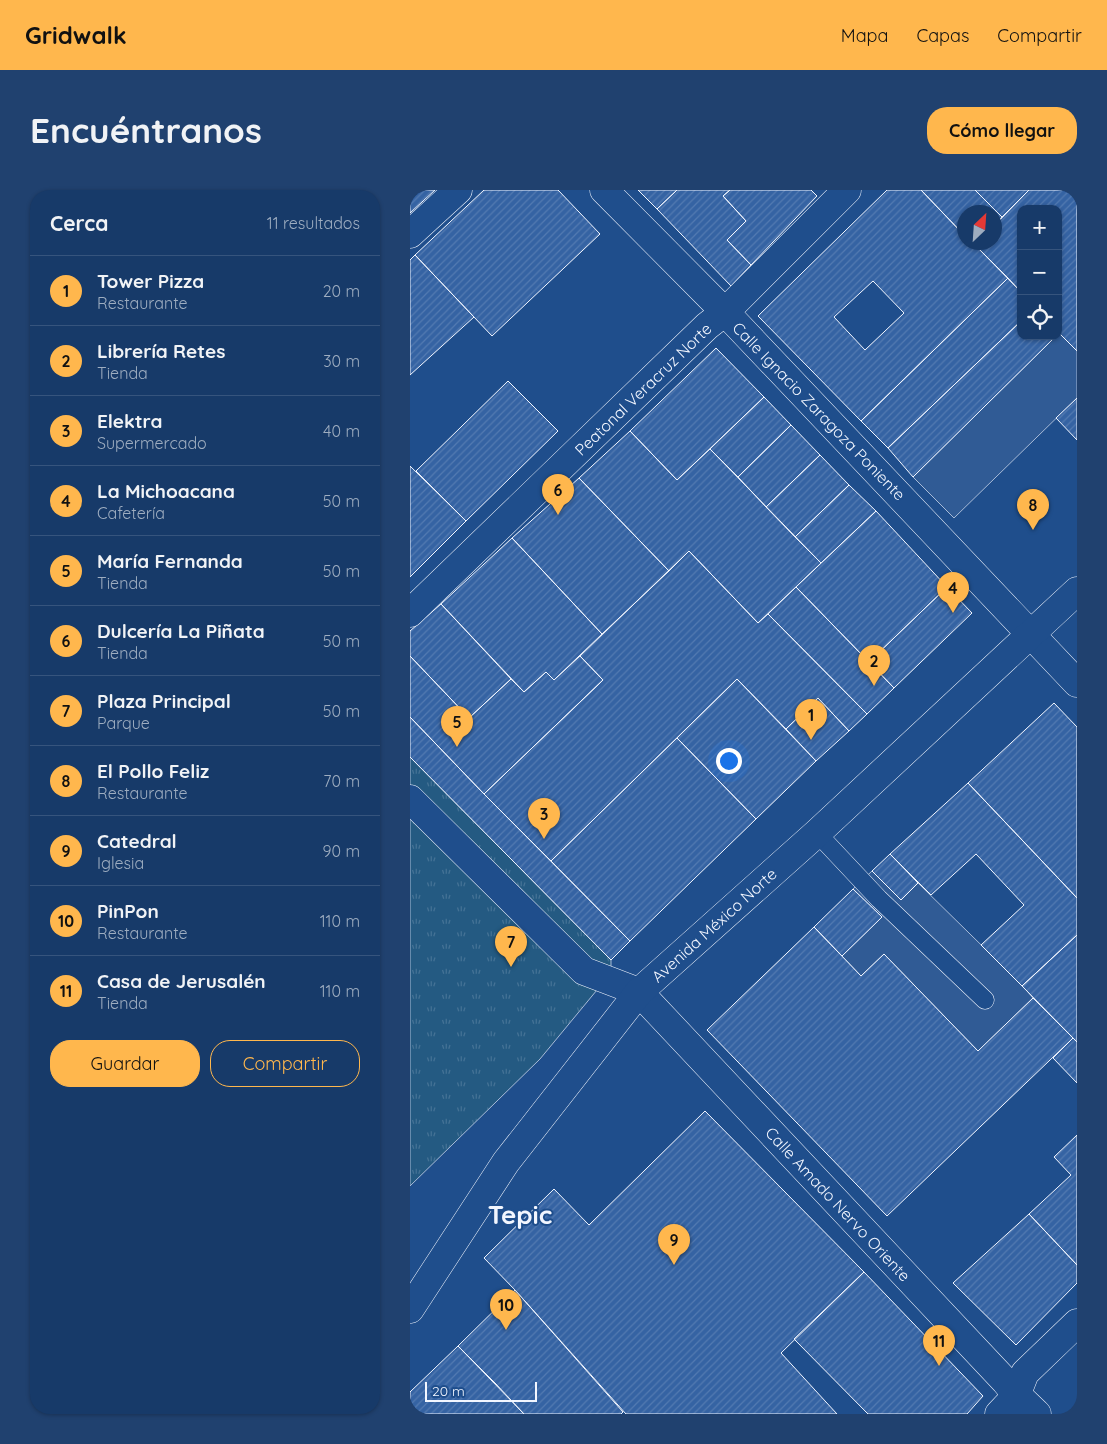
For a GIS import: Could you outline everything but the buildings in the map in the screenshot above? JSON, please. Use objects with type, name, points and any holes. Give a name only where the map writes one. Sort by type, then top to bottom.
[{"type":"street","points":[[410,234],[458,190]]},
{"type":"street","name":"Calle Ignacio Zaragoza Poniente","points":[[604,190],[725,312],[1077,683]]},
{"type":"street","name":"Peatonal Veracruz Norte","points":[[410,613],[708,326],[725,312],[847,190]]},
{"type":"street","name":"Avenida México Norte","points":[[410,1309],[506,1162],[639,992],[816,833],[1077,592]]},
{"type":"street","points":[[410,799],[584,970],[639,992]]},
{"type":"street","name":"Calle Amado Nervo Oriente","points":[[639,992],[1005,1381],[1008,1405],[1027,1404],[1037,1414]]},
{"type":"street","points":[[1008,1405],[1025,1374],[1077,1323]]},
{"type":"lane","points":[[816,833],[879,899],[985,1000]]},
{"type":"green space","points":[[410,757],[611,960],[611,973],[540,1059],[410,1186]]},
{"type":"shaded area","points":[[1062,336],[1077,351],[1077,398],[954,518],[913,477],[1052,340],[1062,340]]},
{"type":"shaded area","points":[[872,871],[901,900],[918,883],[1033,998],[978,1051],[884,954],[861,976],[842,956],[882,917],[853,889]]},
{"type":"place","name":"Dulcería La Piñata","points":[[558,515]]},
{"type":"place","name":"El Pollo Feliz","points":[[1033,530]]},
{"type":"place","name":"La Michoacana","points":[[953,613]]},
{"type":"place","name":"Librería Retes","points":[[874,686]]},
{"type":"place","name":"Tower Pizza","points":[[811,740]]},
{"type":"place","name":"María Fernanda","points":[[457,747]]},
{"type":"place","name":"Elektra","points":[[544,839]]},
{"type":"place","name":"Plaza Principal","points":[[511,967]]},
{"type":"place","name":"Catedral","points":[[674,1265]]},
{"type":"place","name":"PinPon","points":[[506,1330]]},
{"type":"place","name":"Casa de Jerusalén","points":[[939,1366]]},
{"type":"district","name":"Tepic","points":[[520,1214]]}]
